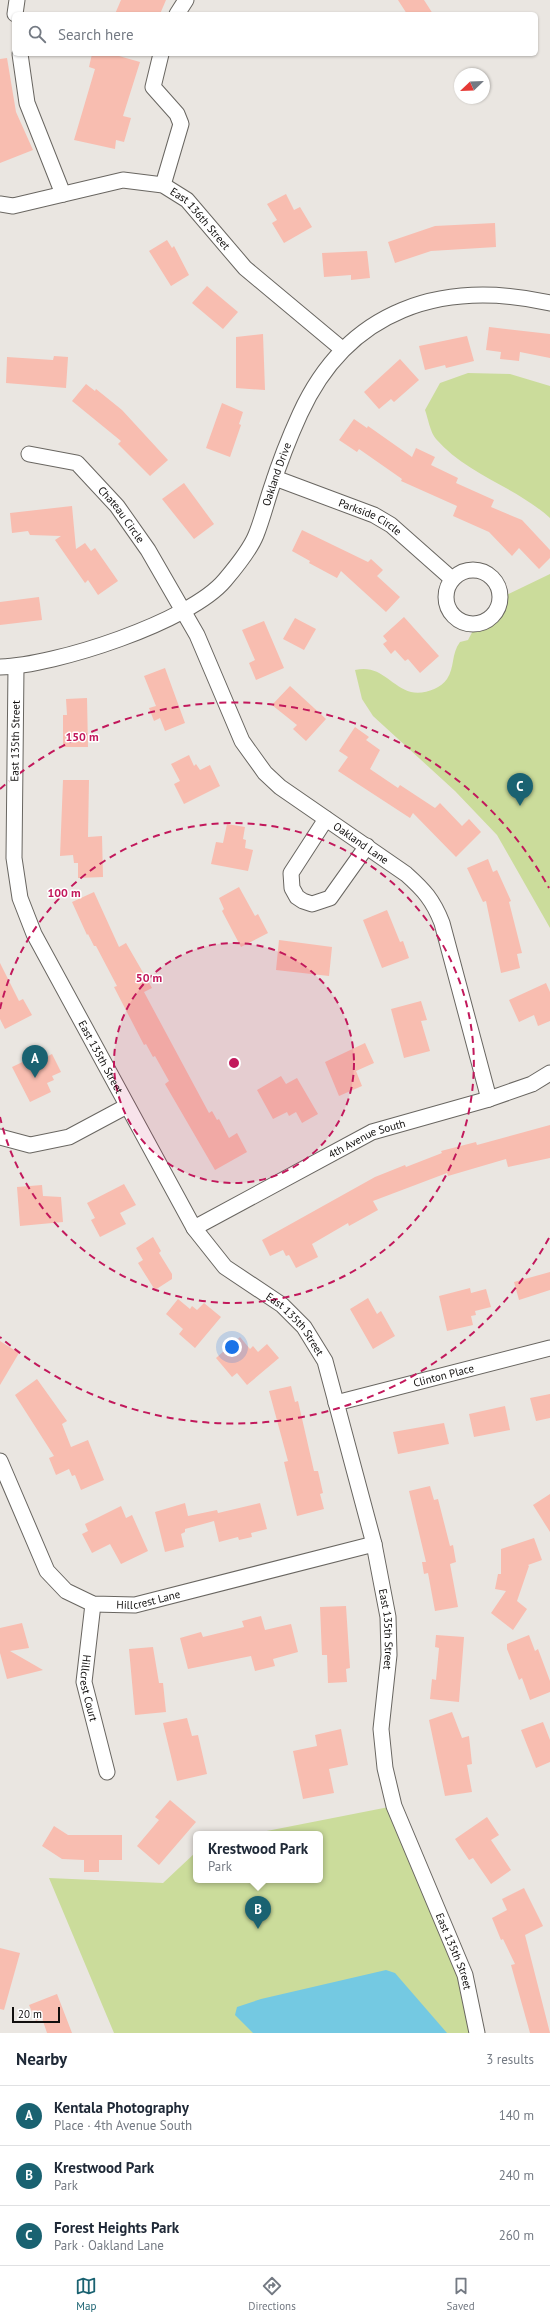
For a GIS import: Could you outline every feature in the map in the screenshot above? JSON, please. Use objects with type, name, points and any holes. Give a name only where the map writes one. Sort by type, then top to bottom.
[{"type":"street","points":[[15,12],[17,0]]},
{"type":"street","points":[[178,12],[186,0]]},
{"type":"street","points":[[20,56],[27,103],[63,194]]},
{"type":"street","points":[[161,56],[153,87],[177,114],[181,124],[163,185]]},
{"type":"street","name":"East 136th Street","points":[[0,204],[13,206],[123,180],[163,185],[187,200],[244,268],[342,349]]},
{"type":"street","name":"Oakland Drive","points":[[0,667],[16,667],[75,653],[141,631],[184,612],[224,581],[256,536],[274,478],[300,414],[314,388],[342,349],[404,308],[438,299],[483,294],[550,303]]},
{"type":"street","name":"Chateau Circle","points":[[29,454],[77,463],[91,476],[117,506],[148,550],[184,612]]},
{"type":"street","name":"Parkside Circle","points":[[274,478],[374,515],[391,525],[452,579]]},
{"type":"street","name":"Oakland Lane","points":[[184,612],[197,635],[242,741],[252,757],[265,773],[280,787],[406,874],[422,888],[434,902],[442,923],[489,1099]]},
{"type":"street","name":"East 135th Street","points":[[16,667],[14,858],[20,898],[34,934],[194,1228],[225,1268],[282,1305],[304,1327],[325,1361],[374,1544],[388,1617],[389,1655],[381,1729],[385,1768],[394,1806],[466,1975],[477,2033]]},
{"type":"street","points":[[326,819],[291,873],[292,888],[303,902],[312,904],[330,898],[367,846]]},
{"type":"street","name":"4th Avenue South","points":[[194,1228],[372,1132],[489,1099],[532,1084],[550,1073]]},
{"type":"street","points":[[0,1137],[30,1145],[69,1137],[127,1106]]},
{"type":"street","name":"Clinton Place","points":[[336,1403],[550,1348]]},
{"type":"street","name":"Hillcrest Lane","points":[[0,1462],[47,1571],[66,1591],[92,1604],[135,1605],[374,1544]]},
{"type":"street","name":"Hillcrest Court","points":[[92,1604],[84,1682],[107,1772]]},
{"type":"green space","points":[[468,373],[510,374],[550,386],[550,518],[537,507],[462,462],[448,451],[434,436],[425,410],[440,383]]},
{"type":"green space","points":[[550,574],[550,928],[497,835],[455,791],[373,716],[362,699],[355,670],[372,670],[411,692],[421,693],[436,688],[447,679],[451,670],[455,651],[460,642],[468,640],[477,623],[486,619],[495,611],[500,598]]},
{"type":"green space","points":[[394,1806],[465,1975],[477,2033],[114,2033],[49,1878],[163,1883],[193,1855],[193,1883],[323,1883],[323,1831],[267,1831]]},
{"type":"water","points":[[386,1970],[395,1973],[447,2033],[253,2033],[235,2015],[237,2007],[261,1999]]},
{"type":"building","points":[[121,0],[166,0],[161,12],[116,12]]},
{"type":"building","points":[[398,0],[424,0],[432,12],[406,12]]},
{"type":"building","points":[[92,56],[119,56],[140,62],[123,116],[131,118],[124,142],[116,140],[115,149],[74,140],[95,69],[89,67]]},
{"type":"building","points":[[7,58],[16,112],[33,150],[0,163],[0,59]]},
{"type":"building","points":[[286,194],[294,210],[300,207],[312,227],[284,243],[272,223],[277,220],[267,204]]},
{"type":"building","points":[[495,223],[496,247],[431,251],[395,263],[388,242],[435,226]]},
{"type":"building","points":[[167,240],[172,248],[174,246],[189,275],[171,286],[149,251]]},
{"type":"building","points":[[367,251],[370,278],[351,280],[351,275],[324,277],[322,253]]},
{"type":"building","points":[[207,286],[238,312],[223,329],[192,303]]},
{"type":"building","points":[[489,327],[550,334],[550,358],[520,352],[519,361],[500,359],[501,352],[486,350]]},
{"type":"building","points":[[263,334],[265,390],[236,388],[236,337]]},
{"type":"building","points":[[467,336],[474,361],[446,368],[445,365],[425,370],[419,346]]},
{"type":"building","points":[[54,356],[68,357],[66,388],[6,383],[7,357],[53,360]]},
{"type":"building","points":[[400,359],[419,380],[394,402],[391,399],[379,409],[364,392]]},
{"type":"building","points":[[86,384],[95,391],[96,389],[122,410],[168,460],[150,476],[118,444],[121,441],[72,401]]},
{"type":"building","points":[[222,403],[243,412],[239,424],[241,425],[230,457],[206,448]]},
{"type":"building","points":[[354,419],[367,428],[368,426],[412,457],[416,448],[435,457],[431,465],[458,478],[456,483],[494,500],[491,507],[522,520],[550,550],[550,558],[539,569],[519,548],[512,556],[489,532],[453,516],[457,506],[401,481],[402,479],[359,449],[357,452],[339,440]]},
{"type":"building","points":[[184,483],[214,524],[194,539],[162,499]]},
{"type":"building","points":[[72,506],[76,549],[85,543],[91,551],[95,548],[118,581],[98,595],[88,580],[85,583],[55,540],[61,536],[30,535],[28,531],[12,533],[10,513]]},
{"type":"building","points":[[302,530],[368,562],[371,559],[383,570],[377,576],[400,597],[386,612],[341,571],[337,578],[309,563],[310,561],[292,551]]},
{"type":"building","points":[[39,597],[42,620],[0,625],[0,602]]},
{"type":"building","points":[[404,617],[439,656],[420,673],[408,659],[405,661],[395,650],[391,654],[383,644],[387,641],[383,636]]},
{"type":"building","points":[[295,618],[316,629],[304,650],[283,639]]},
{"type":"building","points":[[264,621],[284,668],[256,680],[249,663],[255,660],[242,630]]},
{"type":"building","points":[[165,668],[185,723],[165,731],[160,718],[154,721],[149,708],[156,706],[144,676]]},
{"type":"building","points":[[290,686],[326,719],[306,741],[293,729],[297,725],[272,705]]},
{"type":"building","points":[[87,698],[88,747],[63,747],[63,715],[67,715],[66,699]]},
{"type":"building","points":[[355,727],[369,737],[366,740],[380,750],[370,769],[398,788],[400,785],[435,808],[440,803],[462,826],[469,819],[481,832],[456,857],[413,813],[410,818],[338,771],[348,757],[339,751]]},
{"type":"building","points":[[189,755],[194,766],[196,764],[200,770],[210,765],[220,786],[184,804],[174,784],[180,781],[171,764]]},
{"type":"building","points":[[63,780],[89,780],[88,837],[102,836],[103,877],[78,878],[78,863],[74,863],[73,855],[60,856]]},
{"type":"building","points":[[227,824],[245,827],[243,839],[246,840],[245,848],[253,850],[248,871],[211,864],[216,842],[223,843]]},
{"type":"building","points":[[488,859],[493,872],[497,870],[511,901],[509,902],[522,953],[517,954],[520,968],[501,973],[486,901],[483,902],[467,868]]},
{"type":"building","points":[[239,887],[255,916],[258,914],[268,933],[241,947],[222,911],[224,909],[219,898]]},
{"type":"building","points":[[94,892],[119,947],[126,943],[152,988],[144,992],[209,1113],[212,1111],[217,1120],[219,1119],[229,1138],[237,1133],[247,1152],[215,1170],[165,1084],[169,1081],[155,1056],[153,1057],[146,1044],[144,1045],[114,987],[117,986],[96,946],[94,946],[88,934],[87,935],[72,902]]},
{"type":"building","points":[[387,910],[400,942],[403,941],[409,958],[382,968],[363,920]]},
{"type":"building","points":[[279,940],[332,947],[329,976],[276,970]]},
{"type":"building","points":[[0,963],[19,1001],[23,999],[32,1015],[5,1029],[0,1019]]},
{"type":"building","points":[[546,983],[550,992],[550,1021],[538,1026],[534,1015],[519,1022],[509,1000]]},
{"type":"building","points":[[421,1001],[427,1020],[421,1021],[430,1051],[404,1058],[391,1009]]},
{"type":"building","points":[[365,1043],[374,1063],[356,1071],[362,1086],[339,1096],[325,1062]]},
{"type":"building","points":[[52,1054],[61,1072],[52,1076],[54,1080],[47,1083],[51,1092],[30,1102],[12,1067],[33,1057],[36,1062]]},
{"type":"building","points":[[281,1076],[286,1084],[297,1078],[318,1114],[302,1123],[296,1112],[289,1116],[287,1112],[273,1119],[257,1090]]},
{"type":"building","points":[[550,1125],[550,1158],[508,1167],[506,1159],[448,1176],[447,1173],[373,1201],[378,1210],[349,1226],[348,1223],[312,1244],[318,1257],[296,1268],[289,1255],[286,1256],[283,1250],[270,1256],[262,1240],[375,1177],[405,1165],[406,1167],[442,1153],[441,1151],[476,1142],[477,1145]]},
{"type":"building","points":[[124,1184],[136,1205],[120,1213],[126,1224],[100,1237],[91,1220],[95,1218],[87,1203]]},
{"type":"building","points":[[42,1185],[43,1196],[61,1197],[63,1222],[20,1226],[17,1187]]},
{"type":"building","points":[[153,1237],[161,1251],[159,1253],[172,1274],[172,1279],[155,1290],[138,1263],[143,1260],[136,1248]]},
{"type":"building","points":[[550,1272],[550,1290],[519,1300],[514,1282]]},
{"type":"building","points":[[470,1288],[471,1293],[486,1289],[491,1307],[475,1311],[476,1315],[471,1316],[473,1325],[447,1331],[439,1296]]},
{"type":"building","points":[[368,1298],[377,1314],[381,1311],[395,1336],[373,1349],[350,1309]]},
{"type":"building","points":[[178,1299],[190,1309],[192,1306],[197,1310],[204,1303],[221,1317],[195,1348],[179,1334],[183,1329],[166,1314]]},
{"type":"building","points":[[240,1337],[250,1349],[253,1346],[258,1352],[267,1344],[279,1358],[247,1385],[237,1373],[232,1377],[216,1358]]},
{"type":"building","points":[[0,1341],[19,1353],[0,1385]]},
{"type":"building","points":[[37,1379],[67,1421],[62,1424],[71,1447],[88,1440],[104,1480],[81,1490],[75,1475],[72,1476],[69,1469],[56,1475],[49,1458],[54,1456],[15,1395]]},
{"type":"building","points":[[291,1386],[295,1402],[298,1401],[314,1471],[318,1471],[323,1493],[320,1494],[324,1509],[297,1516],[284,1462],[288,1461],[269,1391]]},
{"type":"building","points":[[550,1394],[550,1418],[536,1421],[530,1398]]},
{"type":"building","points":[[505,1406],[510,1430],[474,1437],[469,1414]]},
{"type":"building","points":[[444,1423],[449,1444],[398,1454],[393,1432]]},
{"type":"building","points":[[430,1486],[434,1500],[438,1499],[450,1546],[453,1545],[456,1562],[450,1564],[458,1607],[435,1611],[428,1573],[424,1574],[422,1562],[426,1562],[409,1491]]},
{"type":"building","points":[[550,1494],[550,1532],[533,1505]]},
{"type":"building","points":[[185,1503],[188,1516],[217,1510],[218,1513],[260,1503],[267,1529],[251,1533],[252,1537],[239,1540],[238,1537],[219,1542],[214,1521],[185,1529],[185,1532],[181,1534],[184,1547],[165,1552],[155,1512]]},
{"type":"building","points":[[121,1506],[126,1518],[132,1515],[148,1551],[121,1564],[110,1544],[92,1553],[82,1534],[88,1531],[85,1524]]},
{"type":"building","points":[[534,1538],[542,1560],[528,1565],[529,1566],[517,1601],[527,1609],[513,1630],[491,1613],[506,1591],[495,1589],[498,1574],[501,1574],[501,1549]]},
{"type":"building","points":[[346,1606],[350,1668],[346,1669],[347,1682],[328,1683],[327,1655],[322,1655],[320,1607]]},
{"type":"building","points":[[261,1616],[265,1630],[291,1624],[298,1652],[273,1659],[275,1666],[255,1671],[251,1656],[188,1669],[180,1638],[201,1632],[203,1637],[244,1627],[242,1621]]},
{"type":"building","points":[[22,1623],[29,1648],[10,1651],[43,1670],[7,1679],[0,1653],[0,1628]]},
{"type":"building","points":[[436,1635],[464,1637],[459,1702],[430,1699],[432,1679],[436,1680],[439,1648],[435,1647]]},
{"type":"building","points":[[529,1635],[535,1651],[538,1649],[550,1681],[550,1692],[530,1700],[522,1678],[519,1680],[507,1649],[507,1644]]},
{"type":"building","points":[[153,1647],[159,1683],[163,1683],[166,1712],[135,1715],[129,1649]]},
{"type":"building","points":[[452,1712],[462,1738],[469,1736],[472,1764],[467,1765],[472,1792],[445,1796],[429,1720]]},
{"type":"building","points":[[187,1718],[192,1736],[198,1735],[207,1774],[177,1781],[163,1723]]},
{"type":"building","points":[[543,1722],[550,1740],[550,1762],[536,1768],[521,1730]]},
{"type":"building","points":[[341,1729],[348,1765],[329,1769],[334,1793],[303,1799],[293,1751],[317,1746],[315,1735]]},
{"type":"building","points":[[170,1800],[196,1822],[159,1865],[137,1846],[159,1820],[155,1817]]},
{"type":"building","points":[[487,1817],[499,1835],[491,1840],[511,1870],[491,1884],[473,1858],[469,1860],[455,1839]]},
{"type":"building","points":[[54,1826],[68,1835],[122,1835],[122,1860],[99,1860],[99,1872],[84,1872],[84,1860],[62,1859],[42,1846]]},
{"type":"building","points":[[524,1888],[543,1926],[525,1935],[550,2033],[530,2033],[511,1965],[515,1964],[503,1939],[501,1940],[492,1918],[507,1910],[502,1899]]},
{"type":"building","points":[[0,1948],[20,1953],[4,2010],[0,2009]]},
{"type":"building","points":[[57,1994],[72,2033],[47,2033],[42,2018],[36,2021],[29,2005]]},
{"type":"place","name":"Forest Heights Park","points":[[520,806]]},
{"type":"place","name":"Kentala Photography","points":[[35,1078]]},
{"type":"place","name":"Krestwood Park","points":[[258,1929]]}]
